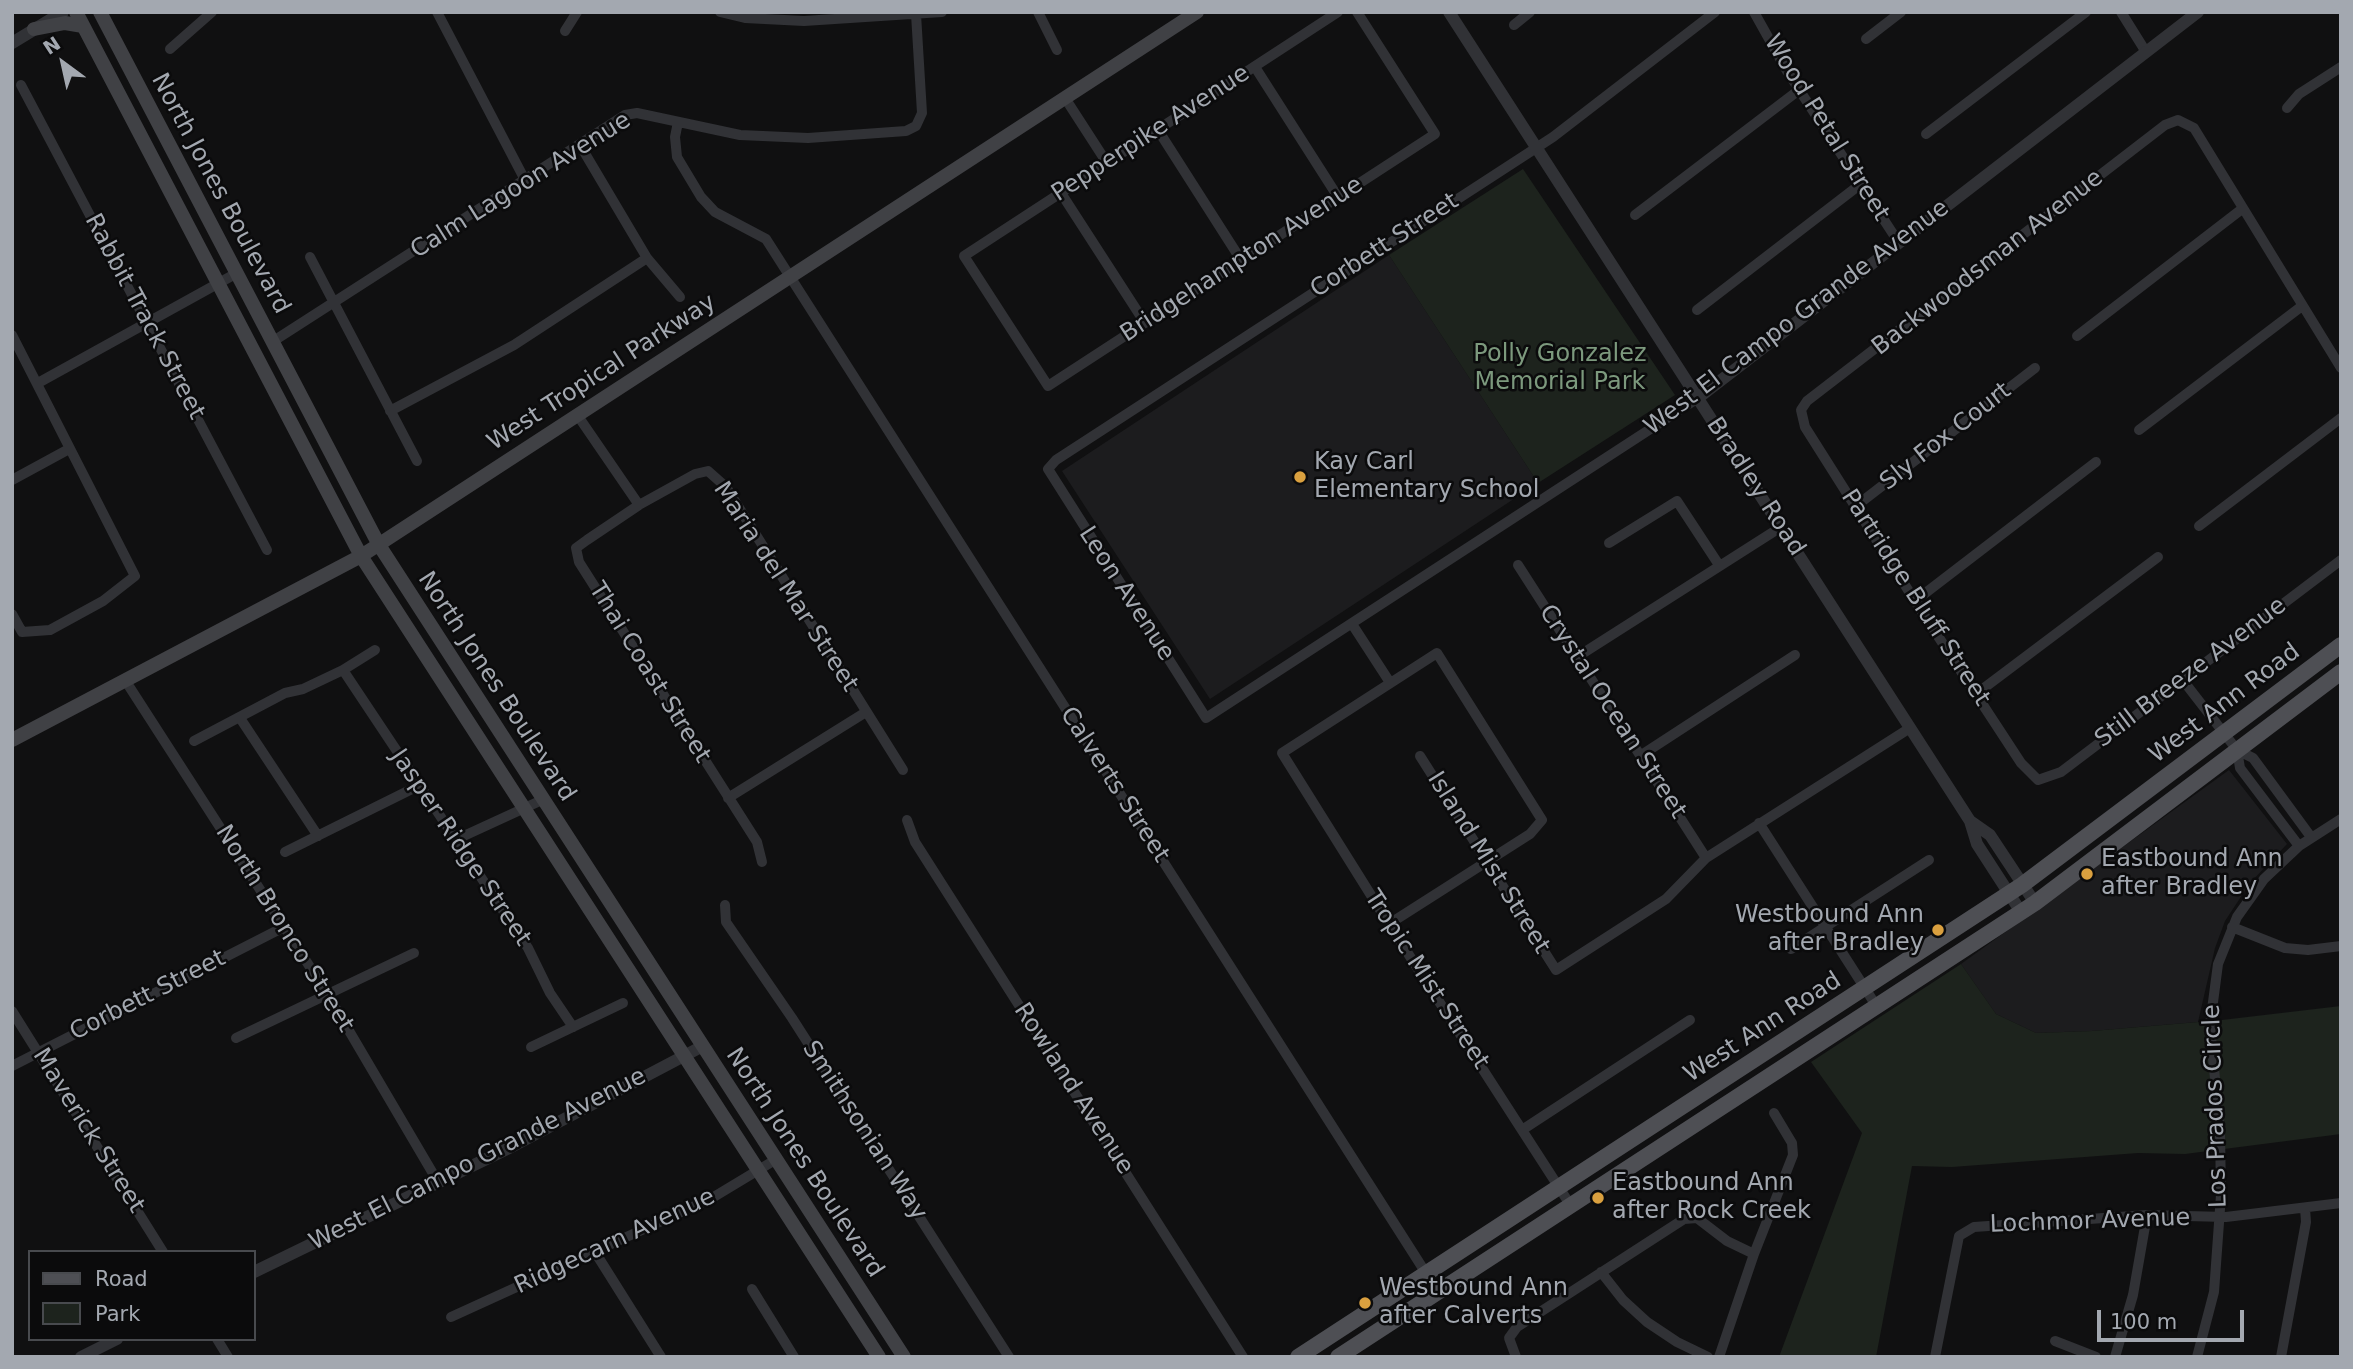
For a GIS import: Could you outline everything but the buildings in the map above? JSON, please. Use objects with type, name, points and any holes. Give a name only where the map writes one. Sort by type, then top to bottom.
[{"type":"main road","name":"North Jones Boulevard","points":[[76,12],[361,556],[879,1357]]},
{"type":"main road","name":"North Jones Boulevard","points":[[100,12],[379,545],[904,1357]]},
{"type":"main road","name":"West Tropical Parkway","points":[[12,740],[379,545],[1197,12]]},
{"type":"main road","points":[[34,29],[65,23],[83,26]]},
{"type":"main road","name":"West Ann Road","points":[[1298,1357],[2016,890],[2341,645]]},
{"type":"main road","name":"West Ann Road","points":[[1338,1357],[2028,908],[2341,672]]},
{"type":"street","points":[[12,43],[63,12]]},
{"type":"street","points":[[170,49],[212,12]]},
{"type":"street","points":[[437,12],[525,180]]},
{"type":"street","points":[[565,31],[577,12]]},
{"type":"street","points":[[720,12],[745,18],[804,21],[942,12]]},
{"type":"street","points":[[1038,12],[1057,50]]},
{"type":"street","name":"Pepperpike Avenue","points":[[1048,386],[964,256],[1338,12]]},
{"type":"street","name":"Bridgehampton Avenue","points":[[1048,386],[1435,134],[1357,12]]},
{"type":"street","name":"Bradley Road","points":[[1449,12],[1970,821],[1977,844],[2028,908]]},
{"type":"street","points":[[1514,25],[1531,12]]},
{"type":"street","name":"Corbett Street","points":[[1048,469],[1056,460],[1536,147],[1715,12]]},
{"type":"street","name":"Wood Petal Street","points":[[1754,12],[1799,90],[1899,243]]},
{"type":"street","points":[[1866,39],[1900,12]]},
{"type":"street","points":[[1926,134],[2086,12]]},
{"type":"street","points":[[2121,12],[2146,52]]},
{"type":"street","name":"West El Campo Grande Avenue","points":[[1206,718],[1698,398],[2198,12]]},
{"type":"street","name":"Calm Lagoon Avenue","points":[[272,342],[625,116],[637,113],[740,135],[808,138],[906,131],[916,126],[922,113],[916,14]]},
{"type":"street","points":[[1255,67],[1338,197]]},
{"type":"street","points":[[2287,108],[2299,94],[2341,67]]},
{"type":"street","name":"Rabbit Track Street","points":[[21,85],[267,550]]},
{"type":"street","points":[[1635,215],[1799,90]]},
{"type":"street","points":[[1065,98],[1107,163]]},
{"type":"street","name":"Backwoodsman Avenue","points":[[1801,410],[1807,401],[2165,125],[2178,121],[2193,128],[2242,209]]},
{"type":"street","name":"Calverts Street","points":[[678,122],[675,137],[677,157],[701,197],[715,212],[766,239],[1438,1292]]},
{"type":"street","points":[[1158,130],[1241,260]]},
{"type":"street","points":[[580,145],[647,258],[680,297]]},
{"type":"street","points":[[1697,310],[1862,183]]},
{"type":"street","points":[[1061,193],[1145,323]]},
{"type":"street","points":[[2077,336],[2242,209],[2341,368]]},
{"type":"street","points":[[310,257],[417,461]]},
{"type":"street","points":[[390,411],[514,345],[647,258]]},
{"type":"street","points":[[38,383],[237,274]]},
{"type":"street","points":[[2138,430],[2302,306]]},
{"type":"street","points":[[12,335],[135,576],[103,601],[50,629],[22,632],[12,614]]},
{"type":"street","name":"Sly Fox Court","points":[[1856,506],[2035,368]]},
{"type":"street","name":"Partridge Bluff Street","points":[[1801,410],[1805,427],[1915,600],[2028,773],[2038,780]]},
{"type":"street","points":[[578,416],[639,505]]},
{"type":"street","points":[[2199,526],[2341,418]]},
{"type":"street","points":[[12,480],[69,449]]},
{"type":"street","points":[[1915,600],[2096,462]]},
{"type":"street","name":"Leon Avenue","points":[[1048,469],[1206,718]]},
{"type":"street","name":"Maria del Mar Street","points":[[639,505],[695,474],[708,471],[726,487],[903,770]]},
{"type":"street","points":[[1609,543],[1677,500],[1719,565]]},
{"type":"street","name":"Thai Coast Street","points":[[639,505],[576,548],[579,562],[757,842],[762,862]]},
{"type":"street","points":[[1577,657],[1781,527]]},
{"type":"street","points":[[1976,694],[2158,556]]},
{"type":"street","name":"Still Breeze Avenue","points":[[2038,780],[2061,772],[2341,560]]},
{"type":"street","name":"Crystal Ocean Street","points":[[1518,565],[1706,858]]},
{"type":"street","points":[[1352,624],[1389,681],[1437,653],[1529,794],[1542,820],[1538,828],[1389,924]]},
{"type":"street","points":[[194,741],[285,693],[303,689],[343,670],[375,650]]},
{"type":"street","points":[[1640,756],[1795,655]]},
{"type":"street","name":"Jasper Ridge Street","points":[[343,670],[528,948],[550,993],[573,1027]]},
{"type":"street","name":"North Bronco Street","points":[[125,680],[328,995],[438,1182]]},
{"type":"street","points":[[2182,680],[2237,750],[2253,758],[2311,837]]},
{"type":"street","name":"Tropic Mist Street","points":[[1389,681],[1282,753],[1571,1206]]},
{"type":"street","points":[[728,798],[866,712]]},
{"type":"street","points":[[240,718],[318,836]]},
{"type":"street","points":[[1706,858],[1910,728]]},
{"type":"street","points":[[2237,750],[2240,768],[2299,846]]},
{"type":"street","name":"Island Mist Street","points":[[1420,756],[1556,970],[1666,899],[1706,858]]},
{"type":"street","points":[[285,852],[418,786]]},
{"type":"street","points":[[455,840],[542,800]]},
{"type":"street","name":"Los Prados Circle","points":[[2197,1357],[2214,1292],[2219,1218],[2220,1133],[2210,1011],[2218,964],[2232,927],[2264,879],[2299,846],[2341,819]]},
{"type":"street","name":"Rowland Avenue","points":[[907,820],[915,842],[1244,1357]]},
{"type":"street","points":[[1759,823],[1877,1007]]},
{"type":"street","points":[[1791,949],[1928,860]]},
{"type":"street","name":"Smithsonian Way","points":[[725,905],[726,922],[792,1018],[1009,1357]]},
{"type":"street","name":"Corbett Street","points":[[12,1066],[284,927]]},
{"type":"street","points":[[2232,927],[2285,948],[2308,950],[2341,946]]},
{"type":"street","points":[[236,1038],[414,953]]},
{"type":"street","points":[[531,1047],[623,1003]]},
{"type":"street","name":"Maverick Street","points":[[12,1011],[162,1250]]},
{"type":"street","points":[[1522,1130],[1690,1020]]},
{"type":"street","name":"West El Campo Grande Avenue","points":[[256,1271],[438,1182],[701,1046]]},
{"type":"street","points":[[1719,1357],[1754,1254],[1793,1156],[1793,1143],[1774,1113]]},
{"type":"street","name":"Ridgecarn Avenue","points":[[451,1317],[712,1198],[775,1160]]},
{"type":"street","name":"Lochmor Avenue","points":[[1935,1357],[1959,1236],[1964,1230],[1973,1227],[2147,1215],[2219,1218],[2341,1203]]},
{"type":"street","points":[[2281,1357],[2306,1222],[2305,1208]]},
{"type":"street","points":[[2115,1357],[2133,1295],[2147,1215]]},
{"type":"street","points":[[1516,1357],[1509,1338],[1517,1327],[1689,1218],[1700,1220],[1727,1241],[1754,1254]]},
{"type":"street","points":[[595,1252],[660,1357]]},
{"type":"street","points":[[1601,1272],[1623,1300],[1647,1322],[1677,1342],[1708,1357]]},
{"type":"street","points":[[752,1289],[794,1357]]},
{"type":"street","points":[[81,1357],[113,1341]]},
{"type":"street","points":[[218,1341],[228,1357]]},
{"type":"street","points":[[2055,1341],[2096,1357]]},
{"type":"shaded area","name":"Kay Carl Elementary School","points":[[1389,255],[1538,483],[1210,699],[1062,471]]},
{"type":"shaded area","points":[[2229,770],[2287,844],[2250,883],[2225,921],[2215,948],[2198,1022],[2036,1033],[1996,1014],[1961,964]]},
{"type":"green space","name":"Polly Gonzalez Memorial Park","points":[[1523,169],[1675,395],[1538,483],[1389,255]]},
{"type":"green space","points":[[1961,964],[1996,1014],[2036,1033],[2222,1020],[2341,1006],[2341,1134],[2185,1154],[2138,1153],[1952,1167],[1912,1166],[1876,1357],[1779,1357],[1862,1133],[1811,1062]]},
{"type":"place","name":"Kay Carl Elementary School","points":[[1300,477]]},
{"type":"place","name":"Eastbound Ann after Bradley","points":[[2087,874]]},
{"type":"place","name":"Westbound Ann after Bradley","points":[[1938,930]]},
{"type":"place","name":"Eastbound Ann after Rock Creek","points":[[1598,1198]]},
{"type":"place","name":"Westbound Ann after Calverts","points":[[1365,1303]]}]
